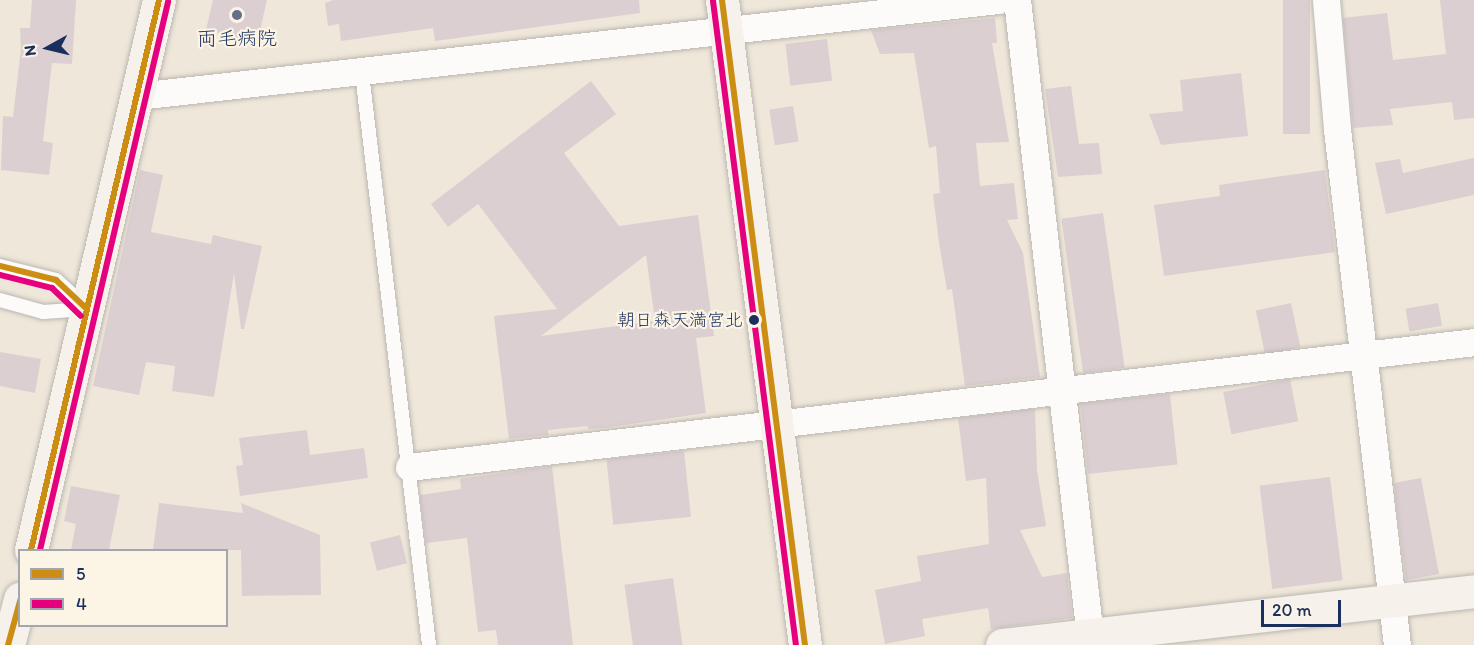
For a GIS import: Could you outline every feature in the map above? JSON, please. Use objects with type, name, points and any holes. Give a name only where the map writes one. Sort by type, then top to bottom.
[{"type":"street","points":[[31,549],[159,0]]},
{"type":"street","points":[[137,96],[362,73],[724,15],[998,0]]},
{"type":"street","points":[[1017,0],[1090,639]]},
{"type":"street","points":[[1326,0],[1397,645]]},
{"type":"street","points":[[724,15],[805,645]]},
{"type":"street","points":[[409,467],[1474,342]]},
{"type":"street","points":[[1002,645],[1090,639],[1474,591]]},
{"type":"street","points":[[8,645],[18,606]]},
{"type":"lane","points":[[362,73],[429,645]]},
{"type":"lane","points":[[0,266],[56,280],[87,309]]},
{"type":"lane","points":[[0,300],[43,312],[87,309]]},
{"type":"building","points":[[32,0],[76,0],[72,64],[52,63],[43,141],[53,143],[49,175],[1,170],[3,116],[13,117],[21,49],[20,28],[30,28]]},
{"type":"building","name":"両毛病院","points":[[213,0],[267,0],[257,43],[206,30]]},
{"type":"building","points":[[333,0],[639,0],[640,13],[435,41],[433,28],[341,41],[339,24],[328,26],[325,3]]},
{"type":"building","points":[[1283,0],[1310,0],[1310,134],[1283,134]]},
{"type":"building","points":[[1440,0],[1474,0],[1474,118],[1454,120],[1452,102],[1390,109],[1393,125],[1353,128],[1343,18],[1387,13],[1393,60],[1446,54]]},
{"type":"building","points":[[995,18],[997,43],[992,43],[1009,142],[976,143],[980,186],[1014,183],[1018,219],[1007,220],[1023,253],[1040,377],[965,386],[952,289],[947,290],[933,194],[940,193],[936,146],[929,148],[914,53],[880,54],[871,30]]},
{"type":"building","points":[[827,39],[832,81],[790,86],[785,44]]},
{"type":"building","points":[[1241,73],[1248,136],[1161,145],[1149,114],[1183,111],[1180,80]]},
{"type":"building","points":[[591,81],[616,114],[564,153],[619,226],[698,215],[714,336],[696,338],[706,413],[604,428],[588,429],[588,426],[548,430],[548,435],[509,439],[494,316],[557,309],[478,204],[448,227],[431,204]],"holes":[[[646,255],[655,321],[541,336]]]},
{"type":"building","points":[[1071,86],[1079,144],[1099,143],[1102,174],[1058,177],[1045,89]]},
{"type":"building","points":[[793,106],[799,142],[775,145],[769,110]]},
{"type":"building","points":[[1474,158],[1474,195],[1386,214],[1375,163],[1400,159],[1403,173]]},
{"type":"building","points":[[140,170],[163,175],[151,232],[211,244],[213,235],[262,246],[244,329],[241,329],[234,273],[214,397],[172,391],[175,366],[146,362],[139,395],[93,386]]},
{"type":"building","points":[[1325,170],[1335,252],[1164,276],[1154,205],[1220,196],[1219,185]]},
{"type":"building","points":[[1103,213],[1125,367],[1083,373],[1061,219]]},
{"type":"building","points":[[1291,303],[1300,347],[1265,355],[1256,310]]},
{"type":"building","points":[[1438,303],[1442,326],[1409,331],[1406,309]]},
{"type":"building","points":[[0,352],[41,359],[35,393],[0,386]]},
{"type":"building","points":[[1290,379],[1298,421],[1231,434],[1223,392]]},
{"type":"building","points":[[1170,394],[1177,465],[1088,474],[1080,403]]},
{"type":"building","points":[[1035,409],[1037,470],[1046,526],[1020,530],[1042,577],[1067,573],[1072,618],[991,629],[988,608],[922,619],[925,636],[885,644],[875,590],[921,581],[917,556],[989,544],[986,478],[966,481],[958,418]]},
{"type":"building","points":[[307,430],[310,455],[364,448],[368,478],[240,496],[236,466],[243,465],[239,438]]},
{"type":"building","points":[[684,451],[691,517],[613,525],[606,459]]},
{"type":"building","points":[[552,466],[573,645],[498,645],[496,630],[478,632],[467,538],[426,543],[420,495],[461,489],[460,479]]},
{"type":"building","points":[[1330,477],[1343,580],[1272,589],[1260,486]]},
{"type":"building","points":[[1421,478],[1439,574],[1406,580],[1394,483]]},
{"type":"building","points":[[71,486],[120,495],[109,549],[71,549],[76,524],[64,521]]},
{"type":"building","points":[[159,503],[243,513],[241,503],[320,535],[321,595],[242,596],[241,550],[153,549]]},
{"type":"building","points":[[400,535],[407,563],[377,571],[370,542]]},
{"type":"building","points":[[673,578],[682,645],[633,645],[624,585]]},
{"type":"transit line","name":"5","points":[[31,549],[159,0]]},
{"type":"transit line","name":"5","points":[[722,0],[805,645]]},
{"type":"transit line","name":"4","points":[[713,1],[796,645]]},
{"type":"transit line","name":"4","points":[[40,549],[168,2]]},
{"type":"transit line","name":"5","points":[[0,266],[56,280],[87,309]]},
{"type":"transit line","name":"4","points":[[0,275],[52,288],[81,316]]},
{"type":"transit line","name":"5","points":[[8,645],[18,608]]},
{"type":"place","name":"両毛病院","points":[[237,15]]},
{"type":"place","name":"朝日森天満宮北","points":[[754,320]]}]
